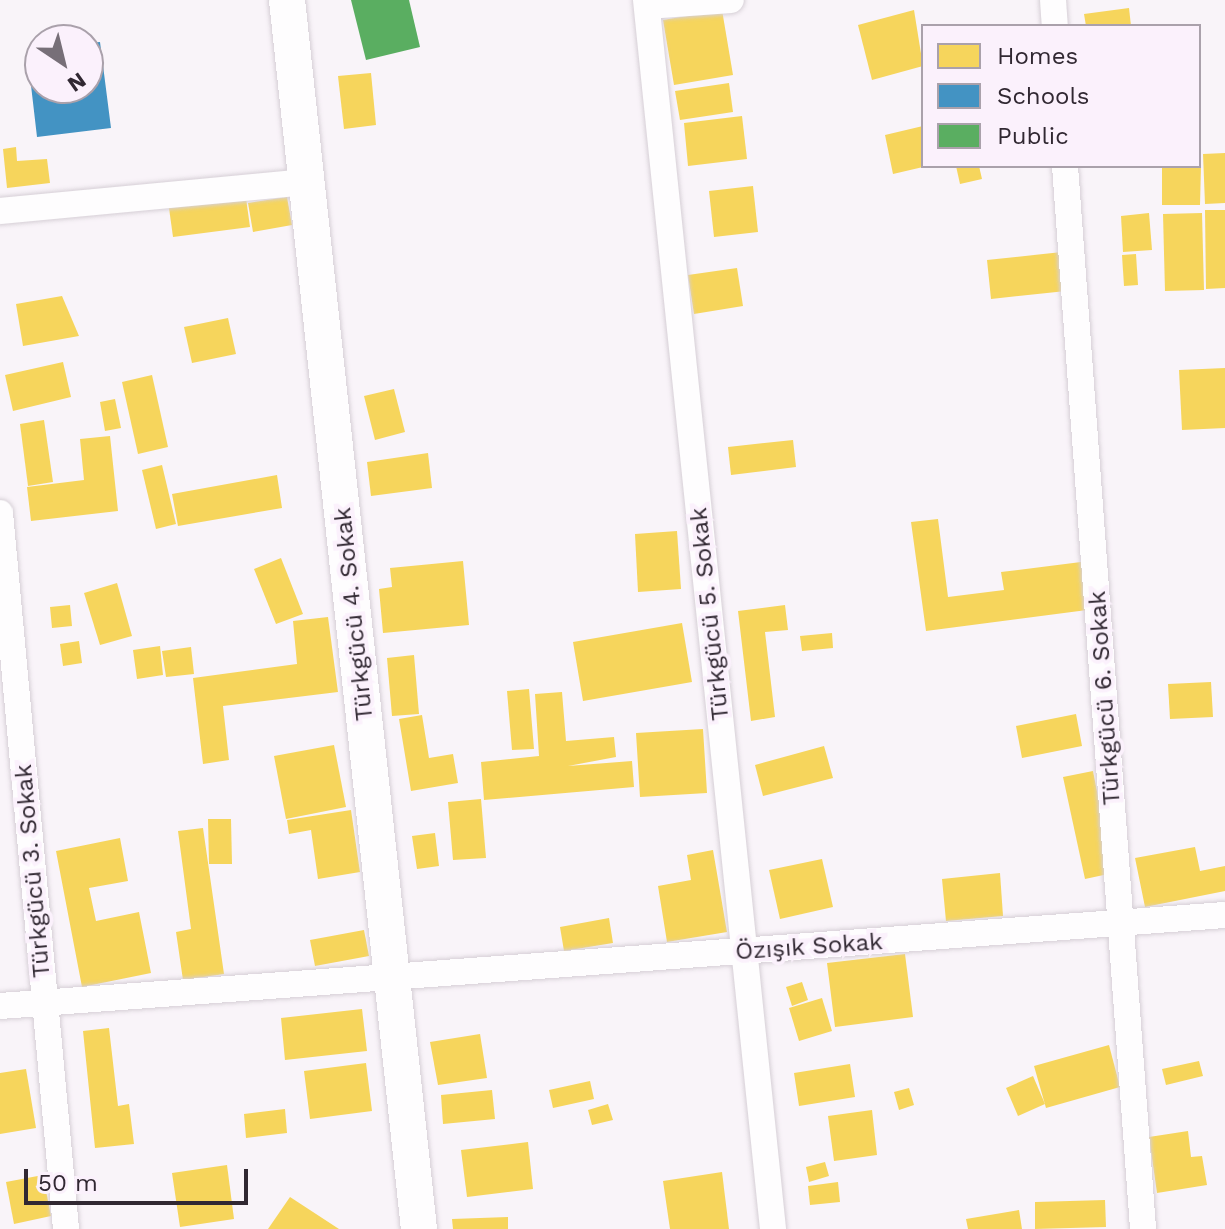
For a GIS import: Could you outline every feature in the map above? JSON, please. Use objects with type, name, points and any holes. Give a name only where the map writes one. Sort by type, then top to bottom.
[{"type":"main road","name":"Türkgücü 4. Sokak","points":[[287,0],[419,1229]]},
{"type":"street","points":[[647,3],[731,0]]},
{"type":"street","points":[[1053,0],[1055,24]]},
{"type":"street","name":"Türkgücü 5. Sokak","points":[[647,3],[773,1229]]},
{"type":"street","name":"Türkgücü 6. Sokak","points":[[1065,168],[1143,1229]]},
{"type":"street","points":[[0,211],[307,182]]},
{"type":"street","name":"Türkgücü 3. Sokak","points":[[0,513],[66,1229]]},
{"type":"street","name":"Özışık Sokak","points":[[0,1006],[1225,915]]},
{"type":"building: Homes","points":[[1129,8],[1131,24],[1086,24],[1084,14]]},
{"type":"building: Homes","points":[[722,10],[733,75],[674,85],[663,20]]},
{"type":"building: Homes","points":[[914,10],[921,67],[872,80],[858,25]]},
{"type":"building: Homes","points":[[371,73],[376,125],[344,129],[338,76]]},
{"type":"building: Homes","points":[[729,83],[733,112],[680,120],[675,91]]},
{"type":"building: Homes","points":[[742,116],[747,159],[688,166],[684,123]]},
{"type":"building: Homes","points":[[921,126],[921,167],[893,174],[885,135]]},
{"type":"building: Homes","points":[[16,147],[17,161],[47,159],[50,183],[7,188],[3,149]]},
{"type":"building: Homes","points":[[1225,153],[1225,203],[1205,204],[1203,154]]},
{"type":"building: Homes","points":[[956,168],[979,168],[982,179],[960,184]]},
{"type":"building: Homes","points":[[1162,168],[1201,168],[1200,205],[1162,205]]},
{"type":"building: Homes","points":[[753,186],[758,232],[714,237],[709,191]]},
{"type":"building: Homes","points":[[287,197],[292,225],[253,232],[248,203]]},
{"type":"building: Homes","points":[[246,198],[250,227],[173,237],[169,208]]},
{"type":"building: Homes","points":[[1205,210],[1225,210],[1225,288],[1206,289]]},
{"type":"building: Homes","points":[[1149,213],[1152,250],[1123,252],[1121,216]]},
{"type":"building: Homes","points":[[1202,213],[1204,290],[1165,291],[1163,214]]},
{"type":"building: Homes","points":[[1062,252],[1066,291],[991,299],[987,260]]},
{"type":"building: Homes","points":[[1136,254],[1138,285],[1124,286],[1122,255]]},
{"type":"building: Homes","points":[[737,268],[743,306],[694,314],[688,275]]},
{"type":"building: Homes","points":[[62,296],[79,336],[23,346],[16,304]]},
{"type":"building: Homes","points":[[228,318],[236,354],[192,363],[184,327]]},
{"type":"building: Homes","points":[[63,362],[71,397],[13,411],[5,375]]},
{"type":"building: Homes","points":[[1225,368],[1225,428],[1182,430],[1179,370]]},
{"type":"building: Homes","points":[[152,375],[168,447],[138,454],[122,382]]},
{"type":"building: Homes","points":[[394,389],[405,432],[375,440],[364,396]]},
{"type":"building: Homes","points":[[115,399],[121,428],[105,431],[100,402]]},
{"type":"building: Homes","points":[[44,420],[53,482],[28,486],[20,424]]},
{"type":"building: Homes","points":[[110,436],[118,511],[31,521],[27,487],[84,480],[80,439]]},
{"type":"building: Homes","points":[[793,440],[796,467],[731,475],[728,447]]},
{"type":"building: Homes","points":[[428,453],[432,488],[371,496],[367,462]]},
{"type":"building: Homes","points":[[162,465],[176,524],[156,529],[142,470]]},
{"type":"building: Homes","points":[[277,475],[282,508],[178,526],[172,494]]},
{"type":"building: Homes","points":[[938,519],[948,597],[1004,590],[1001,572],[1081,562],[1087,610],[926,631],[911,522]]},
{"type":"building: Homes","points":[[677,531],[681,589],[638,592],[635,534]]},
{"type":"building: Homes","points":[[281,558],[303,614],[276,624],[254,569]]},
{"type":"building: Homes","points":[[463,561],[469,625],[383,633],[379,589],[392,587],[390,568]]},
{"type":"building: Homes","points":[[117,583],[132,636],[100,645],[84,593]]},
{"type":"building: Homes","points":[[70,605],[72,626],[52,628],[50,607]]},
{"type":"building: Homes","points":[[785,605],[788,630],[765,632],[775,717],[751,721],[738,611]]},
{"type":"building: Homes","points":[[328,617],[338,692],[223,706],[229,760],[203,764],[193,678],[297,664],[293,621]]},
{"type":"building: Homes","points":[[682,623],[692,682],[583,701],[573,642]]},
{"type":"building: Homes","points":[[832,633],[833,648],[802,651],[800,636]]},
{"type":"building: Homes","points":[[79,641],[82,663],[63,666],[60,644]]},
{"type":"building: Homes","points":[[160,646],[163,675],[137,679],[133,650]]},
{"type":"building: Homes","points":[[191,647],[194,674],[166,677],[162,651]]},
{"type":"building: Homes","points":[[414,655],[419,714],[392,716],[387,658]]},
{"type":"building: Homes","points":[[1211,682],[1213,717],[1170,719],[1168,684]]},
{"type":"building: Homes","points":[[529,689],[534,749],[512,750],[507,691]]},
{"type":"building: Homes","points":[[562,692],[566,741],[614,737],[616,757],[568,766],[632,761],[634,787],[484,800],[481,762],[539,756],[535,694]]},
{"type":"building: Homes","points":[[1076,714],[1082,746],[1022,758],[1016,726]]},
{"type":"building: Homes","points":[[422,715],[429,758],[453,754],[458,783],[411,791],[399,719]]},
{"type":"building: Homes","points":[[703,729],[707,793],[640,797],[636,733]]},
{"type":"building: Homes","points":[[334,745],[346,807],[286,819],[274,756]]},
{"type":"building: Homes","points":[[824,746],[833,778],[763,796],[755,765]]},
{"type":"building: Homes","points":[[1093,771],[1113,873],[1085,879],[1063,777]]},
{"type":"building: Homes","points":[[481,799],[486,858],[453,860],[448,802]]},
{"type":"building: Homes","points":[[351,810],[360,872],[318,879],[311,830],[289,834],[287,820]]},
{"type":"building: Homes","points":[[208,819],[231,819],[232,864],[209,864]]},
{"type":"building: Homes","points":[[203,828],[224,974],[183,980],[176,932],[191,929],[178,831]]},
{"type":"building: Homes","points":[[435,833],[439,866],[417,869],[412,836]]},
{"type":"building: Homes","points":[[120,838],[128,881],[89,888],[96,921],[139,912],[151,973],[82,987],[56,851]]},
{"type":"building: Homes","points":[[1195,847],[1200,871],[1225,866],[1225,891],[1145,907],[1135,858]]},
{"type":"building: Homes","points":[[713,850],[727,932],[667,942],[658,886],[691,880],[687,855]]},
{"type":"building: Homes","points":[[822,859],[833,907],[780,919],[769,870]]},
{"type":"building: Homes","points":[[1000,873],[1003,916],[946,921],[942,879]]},
{"type":"building: Homes","points":[[609,918],[613,943],[564,951],[560,927]]},
{"type":"building: Homes","points":[[364,930],[369,956],[315,966],[310,940]]},
{"type":"building: Homes","points":[[905,954],[913,1017],[835,1027],[827,963]]},
{"type":"building: Homes","points":[[802,982],[808,1000],[792,1006],[786,987]]},
{"type":"building: Homes","points":[[822,998],[832,1031],[799,1041],[789,1008]]},
{"type":"building: Homes","points":[[362,1009],[367,1051],[285,1060],[281,1018]]},
{"type":"building: Homes","points":[[109,1028],[118,1106],[129,1104],[134,1144],[95,1148],[83,1031]]},
{"type":"building: Homes","points":[[480,1034],[487,1078],[438,1085],[430,1042]]},
{"type":"building: Homes","points":[[1109,1045],[1120,1087],[1046,1108],[1034,1066]]},
{"type":"building: Homes","points":[[1199,1061],[1203,1076],[1166,1085],[1162,1069]]},
{"type":"building: Homes","points":[[366,1063],[372,1111],[310,1119],[304,1071]]},
{"type":"building: Homes","points":[[850,1064],[855,1097],[799,1106],[794,1073]]},
{"type":"building: Homes","points":[[26,1069],[36,1128],[0,1134],[0,1073]]},
{"type":"building: Homes","points":[[1033,1076],[1045,1104],[1018,1116],[1006,1088]]},
{"type":"building: Homes","points":[[590,1081],[594,1099],[553,1108],[549,1090]]},
{"type":"building: Homes","points":[[909,1088],[914,1105],[899,1110],[894,1092]]},
{"type":"building: Homes","points":[[492,1090],[495,1119],[443,1124],[441,1095]]},
{"type":"building: Homes","points":[[608,1104],[613,1120],[592,1125],[588,1110]]},
{"type":"building: Homes","points":[[285,1109],[287,1133],[246,1138],[244,1114]]},
{"type":"building: Homes","points":[[872,1110],[877,1155],[834,1161],[828,1116]]},
{"type":"building: Homes","points":[[1188,1131],[1191,1157],[1202,1156],[1207,1185],[1157,1193],[1149,1137]]},
{"type":"building: Homes","points":[[528,1142],[533,1189],[467,1197],[461,1150]]},
{"type":"building: Homes","points":[[825,1162],[829,1176],[809,1182],[806,1167]]},
{"type":"building: Homes","points":[[227,1165],[234,1219],[180,1227],[172,1173]]},
{"type":"building: Homes","points":[[722,1172],[729,1229],[670,1229],[663,1181]]},
{"type":"building: Homes","points":[[43,1175],[51,1216],[14,1224],[6,1182]]},
{"type":"building: Homes","points":[[838,1182],[840,1202],[810,1205],[808,1186]]},
{"type":"building: Homes","points":[[290,1197],[339,1229],[268,1229]]},
{"type":"building: Homes","points":[[1105,1200],[1106,1227],[1035,1229],[1035,1202]]},
{"type":"building: Homes","points":[[1019,1210],[1022,1229],[968,1229],[966,1219]]},
{"type":"building: Homes","points":[[508,1217],[508,1229],[453,1229],[452,1219]]},
{"type":"building: Schools","points":[[104,73],[111,128],[37,137],[33,104],[104,104]]},
{"type":"building: Public","points":[[351,0],[409,0],[420,47],[366,60]]}]
